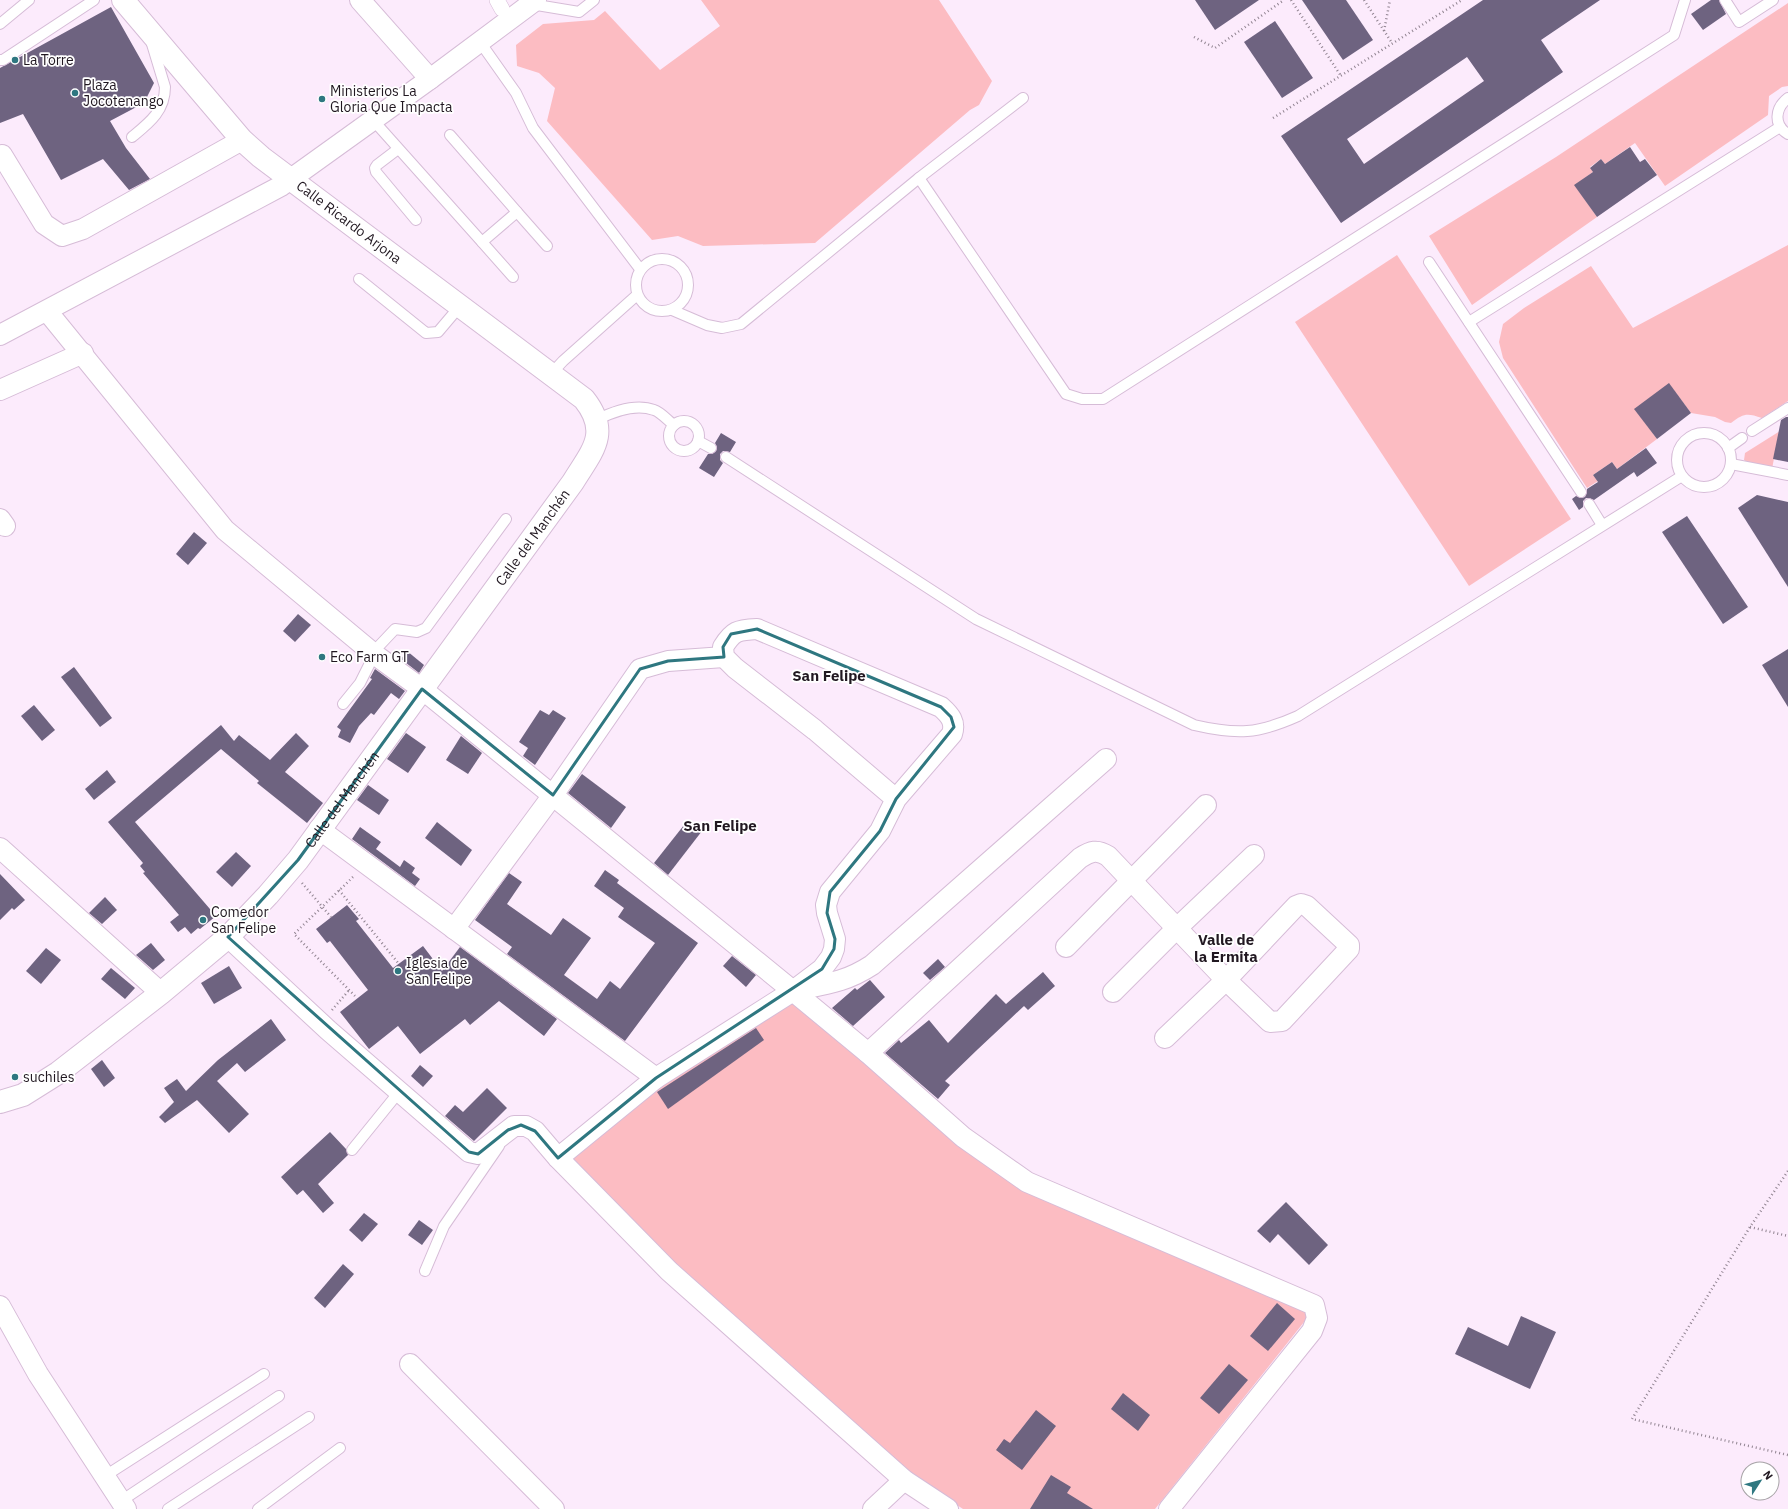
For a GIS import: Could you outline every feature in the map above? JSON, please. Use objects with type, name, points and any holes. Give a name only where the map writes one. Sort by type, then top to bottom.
[{"type":"street","name":"Calle Ricardo Arjona","points":[[123,0],[242,140],[261,157],[292,178],[584,399],[596,420]]},
{"type":"street","points":[[360,0],[430,79]]},
{"type":"street","points":[[0,336],[292,178],[430,79],[533,2]]},
{"type":"street","points":[[2,155],[44,224],[62,236],[83,229],[242,140]]},
{"type":"street","points":[[47,311],[83,353],[224,530],[374,654],[422,689],[793,991],[868,1053],[963,1137],[1028,1182],[1314,1305],[1317,1318],[1312,1331],[1169,1509]]},
{"type":"street","points":[[0,390],[83,353]]},
{"type":"street","name":"Calle del Manchén","points":[[0,1102],[23,1095],[58,1073],[161,993],[228,937],[290,869],[573,482],[596,443],[596,420]]},
{"type":"street","points":[[558,1158],[656,1078],[793,991],[822,969],[831,956],[835,939],[828,918],[826,905],[830,892],[880,831],[896,799],[952,734],[954,728],[951,717],[941,707],[757,629],[743,630],[731,634],[723,647],[724,657],[735,668],[815,730],[896,799]]},
{"type":"street","points":[[454,929],[552,795],[640,669],[668,661],[724,657]]},
{"type":"street","points":[[793,991],[846,980],[872,965],[1106,759]]},
{"type":"street","points":[[1066,947],[1206,805]]},
{"type":"street","points":[[320,829],[656,1078]]},
{"type":"street","points":[[0,848],[161,993]]},
{"type":"street","points":[[868,1053],[1080,858],[1090,852],[1100,851],[1108,856],[1226,980],[1270,1022],[1282,1022],[1349,949],[1349,945],[1307,906],[1301,904],[1296,906],[1226,980],[1165,1038]]},
{"type":"street","points":[[1113,992],[1177,928],[1254,855]]},
{"type":"street","points":[[228,937],[321,1023],[464,1148],[474,1154],[483,1152],[508,1130],[521,1125],[531,1128],[558,1158],[669,1271],[904,1480],[948,1509]]},
{"type":"street","points":[[0,1306],[38,1374],[123,1505]]},
{"type":"street","points":[[410,1364],[554,1509]]},
{"type":"street","points":[[873,1509],[904,1480]]},
{"type":"lane","points":[[0,24],[28,0]]},
{"type":"lane","points":[[0,60],[3,60],[94,0]]},
{"type":"lane","points":[[533,2],[580,12],[594,0]]},
{"type":"lane","points":[[919,178],[1066,394],[1082,399],[1103,399],[1674,35],[1685,0]]},
{"type":"lane","points":[[1725,0],[1739,22],[1772,0]]},
{"type":"lane","points":[[132,137],[153,119],[159,111],[166,87],[147,28]]},
{"type":"lane","points":[[480,42],[516,93],[533,128],[640,269]]},
{"type":"lane","points":[[672,310],[707,325],[722,328],[741,324],[919,178],[1023,98]]},
{"type":"lane","points":[[1469,322],[1784,131],[1777,113],[1781,104],[1788,98]]},
{"type":"lane","points":[[373,120],[513,277]]},
{"type":"lane","points":[[450,135],[547,246]]},
{"type":"lane","points":[[398,149],[377,165],[375,168],[376,172],[416,220]]},
{"type":"lane","points":[[482,242],[517,212]]},
{"type":"lane","points":[[665,259],[678,264],[686,275],[688,289],[683,301],[672,310],[658,312],[645,306],[637,295],[635,281],[640,269],[651,260],[665,259]]},
{"type":"lane","points":[[1429,262],[1581,492]]},
{"type":"lane","points":[[359,279],[426,333],[438,332],[460,306]]},
{"type":"lane","points":[[551,374],[563,361],[637,295]]},
{"type":"lane","points":[[1752,431],[1788,408]]},
{"type":"lane","points":[[596,420],[620,410],[643,409],[654,410],[674,425]]},
{"type":"lane","points":[[685,420],[693,423],[698,430],[698,441],[695,446],[688,451],[679,450],[672,445],[669,437],[670,429],[676,422],[685,420]]},
{"type":"lane","points":[[1698,434],[1708,434],[1718,437],[1728,448],[1731,454],[1731,464],[1728,474],[1721,482],[1711,487],[1700,487],[1690,483],[1682,476],[1678,466],[1678,456],[1682,446],[1689,438],[1698,434]]},
{"type":"lane","points":[[1728,448],[1742,438]]},
{"type":"lane","points":[[698,441],[711,448]]},
{"type":"lane","points":[[726,457],[976,619],[1194,725],[1221,732],[1247,732],[1274,727],[1298,716],[1682,476]]},
{"type":"lane","points":[[1731,464],[1788,475]]},
{"type":"lane","points":[[1588,504],[1602,525]]},
{"type":"lane","points":[[343,704],[360,683],[374,654],[395,628],[417,632],[426,628],[506,519]]},
{"type":"lane","points":[[352,1150],[399,1092]]},
{"type":"lane","points":[[425,1271],[444,1226],[489,1159],[502,1144],[508,1130]]},
{"type":"lane","points":[[105,1476],[264,1374]]},
{"type":"lane","points":[[123,1505],[279,1396]]},
{"type":"lane","points":[[168,1509],[309,1417]]},
{"type":"lane","points":[[258,1509],[340,1448]]},
{"type":"path","points":[[1194,37],[1215,48],[1284,0]]},
{"type":"path","points":[[1291,0],[1341,76]]},
{"type":"path","points":[[1364,0],[1392,43]]},
{"type":"path","points":[[1384,32],[1390,0]]},
{"type":"path","points":[[1274,118],[1457,1],[1462,0]]},
{"type":"path","points":[[357,998],[350,989],[294,934],[366,864]]},
{"type":"path","points":[[290,869],[331,917]]},
{"type":"path","points":[[340,890],[399,964]]},
{"type":"path","points":[[321,1023],[350,989]]},
{"type":"path","points":[[1788,1172],[1750,1227],[1632,1419],[1788,1455]]},
{"type":"path","points":[[1750,1227],[1788,1236]]},
{"type":"highlighted area","points":[[757,629],[941,707],[951,717],[954,727],[896,799],[880,831],[830,892],[827,913],[835,939],[834,949],[822,969],[656,1078],[558,1158],[535,1131],[521,1125],[508,1130],[478,1154],[469,1152],[228,937],[298,860],[422,689],[553,795],[640,669],[668,661],[724,657],[723,647],[731,634]]},
{"type":"shaded area","points":[[701,0],[939,0],[992,81],[979,105],[970,110],[815,243],[703,246],[678,236],[652,240],[547,121],[555,88],[539,73],[517,66],[516,45],[543,24],[594,20],[605,11],[660,70],[720,26]]},
{"type":"shaded area","points":[[1788,3],[1788,86],[1782,87],[1769,96],[1768,115],[1665,186],[1635,143],[1605,164],[1601,159],[1590,167],[1593,172],[1575,185],[1597,217],[1472,305],[1429,236],[1556,157]]},
{"type":"shaded area","points":[[1788,245],[1788,401],[1762,418],[1753,415],[1746,415],[1739,417],[1731,423],[1715,417],[1691,413],[1669,384],[1635,409],[1657,439],[1617,469],[1612,462],[1593,475],[1598,481],[1587,488],[1503,358],[1499,342],[1503,324],[1524,308],[1591,266],[1633,328]]},
{"type":"shaded area","points":[[1397,255],[1571,519],[1469,586],[1295,322]]},
{"type":"shaded area","points":[[1788,426],[1779,432],[1772,469],[1748,463],[1744,460],[1745,453]]},
{"type":"shaded area","points":[[792,993],[1027,1185],[1310,1305],[1308,1317],[1155,1509],[963,1509],[906,1471],[845,1422],[565,1162],[591,1136]]},
{"type":"building","points":[[1195,0],[1259,0],[1215,30]]},
{"type":"building","points":[[1302,0],[1346,0],[1373,40],[1343,60]]},
{"type":"building","points":[[1483,0],[1600,0],[1541,40],[1563,72],[1341,223],[1281,136]],"holes":[[[1467,57],[1484,81],[1364,164],[1347,139]]]},
{"type":"building","points":[[1711,0],[1719,0],[1726,14],[1703,30],[1691,14]]},
{"type":"building","name":"Plaza Jocotenango","points":[[111,7],[154,83],[144,103],[110,121],[126,148],[150,179],[129,190],[103,159],[61,180],[23,114],[0,123],[0,68]]},
{"type":"building","points":[[1275,21],[1313,78],[1282,98],[1244,42]]},
{"type":"building","points":[[1630,147],[1640,162],[1645,159],[1657,175],[1597,217],[1574,185],[1593,172],[1590,168],[1601,159],[1605,164]]},
{"type":"building","points":[[1669,383],[1691,413],[1657,439],[1634,409]]},
{"type":"building","points":[[1788,417],[1788,462],[1773,459],[1781,420]]},
{"type":"building","points":[[721,433],[736,442],[730,452],[723,451],[720,454],[720,460],[723,463],[714,477],[699,468],[708,454],[712,454],[716,451],[717,447],[715,443]]},
{"type":"building","points":[[1646,448],[1657,463],[1637,477],[1634,472],[1594,500],[1586,498],[1583,501],[1583,507],[1579,510],[1572,499],[1576,496],[1581,498],[1585,497],[1587,489],[1598,482],[1593,475],[1612,462],[1617,469]]},
{"type":"building","points":[[1757,495],[1788,502],[1788,587],[1738,508]]},
{"type":"building","points":[[1687,516],[1748,607],[1723,624],[1662,532]]},
{"type":"building","points":[[194,532],[207,543],[188,565],[176,554]]},
{"type":"building","points":[[298,614],[311,625],[295,642],[283,631]]},
{"type":"building","points":[[1788,649],[1788,707],[1762,665]]},
{"type":"building","points":[[407,651],[424,665],[419,673],[401,659]]},
{"type":"building","points":[[74,667],[112,718],[100,727],[61,677]]},
{"type":"building","points":[[375,669],[405,691],[399,699],[391,693],[374,715],[371,713],[359,726],[350,743],[338,737],[341,730],[337,727],[372,679],[370,678]]},
{"type":"building","points":[[34,705],[55,730],[42,741],[21,716]]},
{"type":"building","points":[[540,710],[549,715],[553,710],[566,718],[535,765],[523,756],[528,748],[519,742]]},
{"type":"building","points":[[221,725],[234,741],[239,735],[270,760],[296,733],[309,746],[285,772],[323,803],[307,823],[257,783],[259,781],[221,749],[135,822],[216,916],[200,929],[198,928],[191,934],[185,927],[178,932],[170,922],[179,915],[143,873],[145,872],[140,866],[143,863],[108,822]]},
{"type":"building","points":[[406,733],[426,747],[408,773],[387,759]]},
{"type":"building","points":[[461,736],[482,753],[468,774],[446,760]]},
{"type":"building","points":[[107,770],[116,782],[94,800],[85,789]]},
{"type":"building","points":[[582,774],[626,807],[611,828],[568,793]]},
{"type":"building","points":[[368,785],[389,800],[379,815],[357,800]]},
{"type":"building","points":[[688,820],[702,831],[668,875],[654,863]]},
{"type":"building","points":[[437,822],[472,850],[461,866],[425,838]]},
{"type":"building","points":[[360,827],[381,842],[376,849],[400,867],[404,860],[415,868],[412,873],[420,879],[415,886],[352,839]]},
{"type":"building","points":[[236,852],[251,866],[232,887],[216,872]]},
{"type":"building","points":[[605,870],[619,880],[617,883],[698,943],[625,1041],[507,954],[512,947],[475,920],[509,873],[522,882],[507,904],[551,935],[563,918],[591,938],[564,975],[597,999],[610,981],[620,989],[655,943],[618,917],[624,908],[594,886]]},
{"type":"building","points":[[0,874],[25,900],[14,910],[12,908],[0,920]]},
{"type":"building","points":[[105,897],[117,910],[102,924],[89,913]]},
{"type":"building","points":[[347,905],[359,919],[356,921],[393,968],[423,946],[442,971],[460,947],[557,1019],[544,1036],[499,1001],[470,1025],[465,1019],[420,1054],[398,1026],[369,1049],[340,1012],[368,990],[330,941],[327,943],[316,929]]},
{"type":"building","points":[[151,943],[165,960],[153,970],[136,955]]},
{"type":"building","points":[[46,948],[61,960],[41,984],[26,971]]},
{"type":"building","points":[[732,956],[756,975],[746,987],[723,966]]},
{"type":"building","points":[[938,959],[945,967],[930,980],[923,973]]},
{"type":"building","points":[[229,966],[242,988],[214,1004],[201,983]]},
{"type":"building","points":[[111,968],[135,988],[125,999],[101,979]]},
{"type":"building","points":[[1043,972],[1055,986],[1028,1010],[1024,1006],[977,1050],[945,1081],[950,1085],[938,1099],[885,1053],[899,1040],[901,1043],[929,1020],[948,1043],[996,994],[1006,1004]]},
{"type":"building","points":[[870,980],[885,997],[853,1026],[832,1008],[855,988],[857,990]]},
{"type":"building","points":[[271,1019],[286,1040],[245,1072],[237,1063],[217,1081],[249,1114],[229,1133],[197,1100],[165,1123],[159,1117],[174,1102],[164,1088],[177,1079],[186,1091],[218,1060]]},
{"type":"building","points":[[756,1028],[764,1040],[668,1109],[657,1092]]},
{"type":"building","points":[[102,1060],[115,1078],[104,1087],[91,1069]]},
{"type":"building","points":[[420,1065],[433,1076],[423,1087],[411,1076]]},
{"type":"building","points":[[487,1088],[507,1108],[474,1141],[445,1116],[455,1105],[463,1112]]},
{"type":"building","points":[[330,1132],[346,1149],[348,1155],[318,1184],[334,1203],[323,1213],[303,1190],[297,1195],[281,1177]]},
{"type":"building","points":[[1286,1202],[1328,1245],[1309,1265],[1278,1234],[1270,1243],[1257,1231]]},
{"type":"building","points":[[364,1213],[378,1224],[362,1242],[349,1230]]},
{"type":"building","points":[[419,1220],[433,1230],[422,1245],[408,1235]]},
{"type":"building","points":[[343,1264],[354,1274],[325,1308],[314,1298]]},
{"type":"building","points":[[1277,1303],[1295,1319],[1268,1351],[1250,1336]]},
{"type":"building","points":[[1521,1316],[1556,1332],[1530,1389],[1455,1354],[1468,1327],[1508,1346]]},
{"type":"building","points":[[1229,1364],[1248,1380],[1219,1414],[1200,1398]]},
{"type":"building","points":[[1123,1393],[1150,1415],[1138,1431],[1111,1409]]},
{"type":"building","points":[[1036,1410],[1056,1426],[1022,1470],[996,1450],[1004,1439],[1010,1443]]},
{"type":"building","points":[[1051,1475],[1071,1487],[1067,1493],[1093,1509],[1030,1509]]},
{"type":"place","name":"La Torre","points":[[15,60]]},
{"type":"place","name":"Plaza Jocotenango","points":[[75,93]]},
{"type":"place","name":"Ministerios La Gloria Que Impacta","points":[[322,99]]},
{"type":"place","name":"Eco Farm GT","points":[[322,657]]},
{"type":"place","name":"Comedor San Felipe","points":[[203,920]]},
{"type":"place","name":"Iglesia de San Felipe","points":[[398,971]]},
{"type":"place","name":"suchiles","points":[[15,1077]]},
{"type":"district","name":"San Felipe","points":[[829,675]]},
{"type":"district","name":"San Felipe","points":[[720,825]]},
{"type":"district","name":"Valle de la Ermita","points":[[1226,948]]}]
